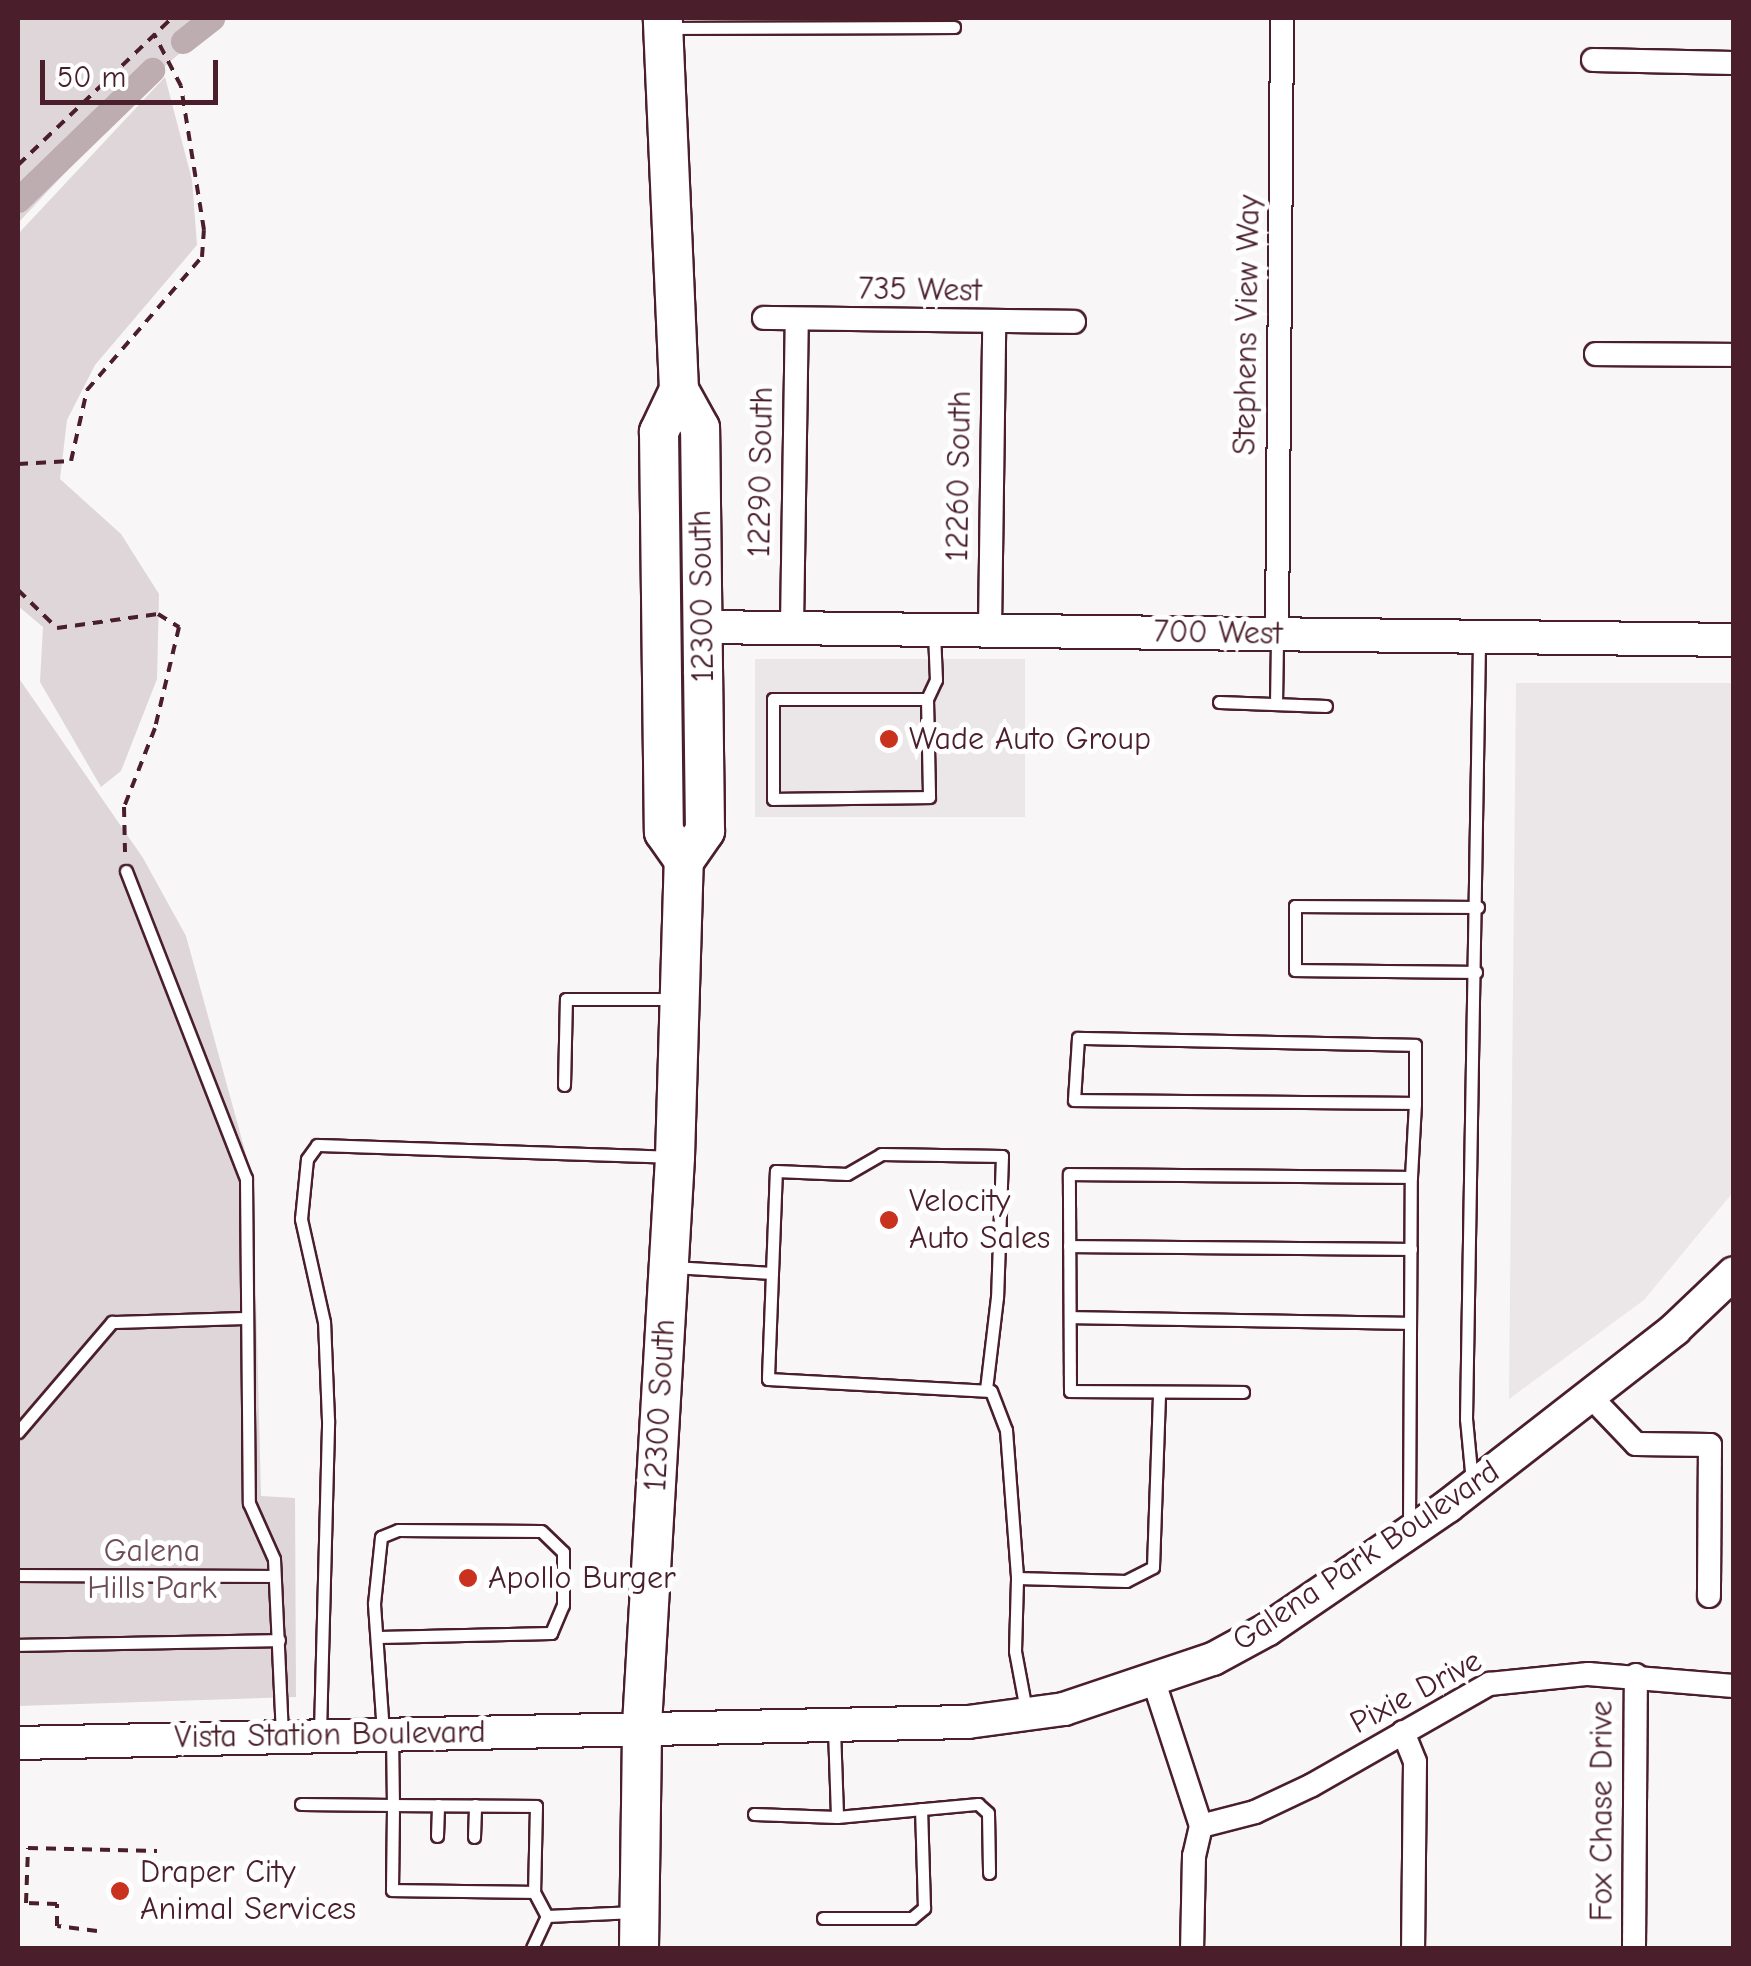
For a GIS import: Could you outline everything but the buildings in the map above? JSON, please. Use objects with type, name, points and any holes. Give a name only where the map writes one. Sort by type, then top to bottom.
[{"type":"main road","name":"12300 South","points":[[639,1930],[642,1726],[675,1157],[684,861],[705,830],[700,428],[679,390],[664,23]]},
{"type":"main road","name":"12300 South","points":[[679,390],[660,432],[664,832],[684,861]]},
{"type":"street","name":"Stephens View Way","points":[[1277,634],[1282,18]]},
{"type":"street","points":[[1593,60],[1734,63]]},
{"type":"street","name":"735 West","points":[[764,318],[994,324],[1074,322]]},
{"type":"street","name":"12290 South","points":[[792,626],[797,320]]},
{"type":"street","name":"12260 South","points":[[990,629],[994,324]]},
{"type":"street","points":[[1596,354],[1734,355]]},
{"type":"street","name":"700 West","points":[[702,626],[1734,640]]},
{"type":"street","name":"Galena Park Boulevard","points":[[642,1726],[834,1724],[1026,1715],[1064,1709],[1153,1679],[1268,1630],[1409,1533],[1590,1396],[1734,1273]]},
{"type":"street","points":[[1590,1396],[1636,1444],[1710,1445],[1708,1596]]},
{"type":"street","name":"Pixie Drive","points":[[1202,1826],[1298,1792],[1490,1684],[1559,1674],[1636,1675],[1734,1686]]},
{"type":"street","name":"Fox Chase Drive","points":[[1634,1948],[1636,1675]]},
{"type":"street","points":[[1153,1679],[1202,1826],[1194,1856],[1192,1948]]},
{"type":"street","name":"Vista Station Boulevard","points":[[18,1744],[642,1726]]},
{"type":"street","points":[[1403,1732],[1416,1762],[1413,1948]]},
{"type":"lane","points":[[664,23],[954,27]]},
{"type":"lane","points":[[927,699],[773,698],[773,799],[929,797],[927,699],[936,680],[934,628]]},
{"type":"lane","points":[[1276,704],[1277,634]]},
{"type":"lane","points":[[1472,1487],[1466,1419],[1478,907],[1479,636]]},
{"type":"lane","points":[[1219,702],[1326,706]]},
{"type":"lane","points":[[126,870],[246,1178],[249,1503],[274,1559],[282,1734]]},
{"type":"lane","points":[[1476,972],[1295,970],[1295,906],[1478,907]]},
{"type":"lane","points":[[564,1085],[566,999],[681,1000]]},
{"type":"lane","points":[[1409,1533],[1411,1176],[1415,1103],[1415,1045],[1078,1038],[1074,1100],[1415,1103]]},
{"type":"lane","points":[[320,1734],[328,1420],[324,1322],[301,1219],[308,1159],[317,1146],[675,1157]]},
{"type":"lane","points":[[986,1388],[998,1298],[1002,1156],[880,1154],[847,1174],[776,1172],[768,1379],[986,1388],[998,1402],[1006,1430],[1016,1578],[1014,1651],[1026,1715]]},
{"type":"lane","points":[[1242,1392],[1070,1391],[1069,1174],[1411,1176]]},
{"type":"lane","points":[[1068,1246],[1411,1248]]},
{"type":"lane","points":[[668,1267],[772,1273]]},
{"type":"lane","points":[[1070,1317],[1410,1323]]},
{"type":"lane","points":[[18,1432],[112,1322],[248,1318]]},
{"type":"lane","points":[[1016,1578],[1126,1581],[1153,1568],[1159,1392]]},
{"type":"lane","points":[[379,1637],[551,1634],[559,1623],[565,1570],[552,1536],[398,1530],[381,1538],[374,1604],[388,1733],[392,1890],[534,1892]]},
{"type":"lane","points":[[18,1575],[274,1576]]},
{"type":"lane","points":[[18,1644],[279,1640]]},
{"type":"lane","points":[[834,1724],[837,1817]]},
{"type":"lane","points":[[301,1804],[536,1806],[534,1892],[546,1916]]},
{"type":"lane","points":[[754,1814],[837,1817],[978,1804],[988,1814],[988,1873]]},
{"type":"lane","points":[[438,1805],[438,1836]]},
{"type":"lane","points":[[474,1837],[475,1805]]},
{"type":"lane","points":[[823,1918],[912,1918],[924,1908],[921,1809]]},
{"type":"lane","points":[[473,1891],[474,1874]]},
{"type":"lane","points":[[437,1875],[437,1891]]},
{"type":"lane","points":[[546,1916],[639,1930]]},
{"type":"lane","points":[[532,1948],[546,1916]]},
{"type":"path","points":[[18,165],[172,18]]},
{"type":"path","points":[[18,464],[71,461],[87,390],[202,257],[204,230],[181,86],[154,34]]},
{"type":"path","points":[[18,590],[57,628],[158,614],[179,627],[154,728],[124,806],[126,870]]},
{"type":"path","points":[[97,1930],[57,1926],[58,1904],[26,1904],[28,1848],[157,1850]]},
{"type":"shaded area","name":"Wade Auto Group","points":[[755,659],[1025,659],[1025,817],[755,817]]},
{"type":"shaded area","points":[[1516,683],[1733,683],[1734,1191],[1644,1300],[1509,1399]]},
{"type":"green space","points":[[18,18],[224,18],[168,63],[18,223]]},
{"type":"green space","points":[[165,77],[192,180],[197,245],[95,365],[67,420],[60,479],[121,534],[159,594],[157,679],[121,771],[101,787],[40,682],[43,627],[18,606],[18,234]]},
{"type":"green space","name":"Galena Hills Park","points":[[18,677],[143,858],[186,936],[253,1180],[261,1496],[295,1498],[296,1697],[18,1706]]},
{"type":"waterway","points":[[183,41],[212,18]]},
{"type":"waterway","points":[[18,200],[152,70]]},
{"type":"place","name":"Wade Auto Group","points":[[889,739]]},
{"type":"place","name":"Velocity Auto Sales","points":[[889,1220]]},
{"type":"place","name":"Apollo Burger","points":[[468,1578]]},
{"type":"place","name":"Draper City Animal Services","points":[[120,1891]]}]
